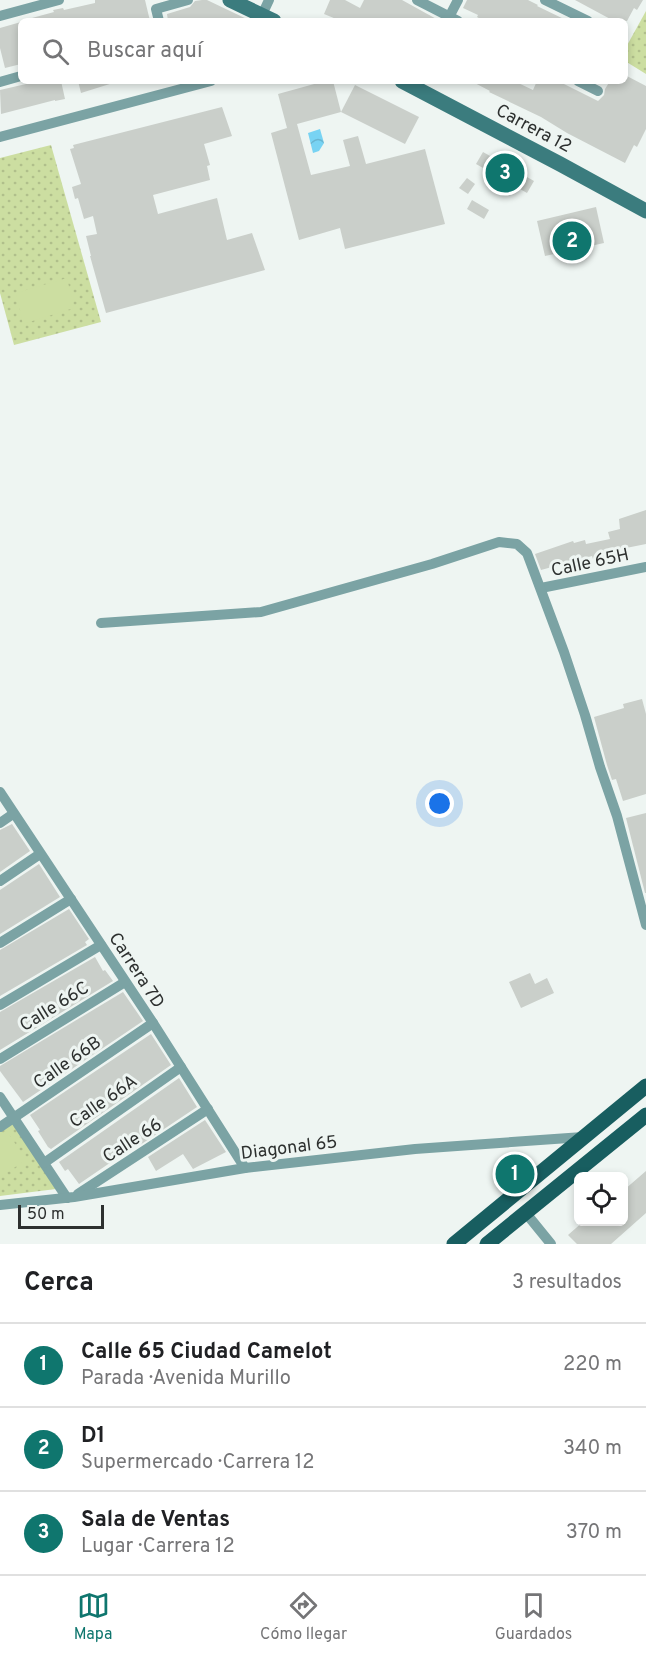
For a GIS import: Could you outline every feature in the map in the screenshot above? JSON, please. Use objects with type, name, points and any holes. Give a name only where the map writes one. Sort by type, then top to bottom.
[{"type":"main road","points":[[230,0],[268,18]]},
{"type":"main road","name":"Carrera 12","points":[[414,84],[646,210]]},
{"type":"main road","points":[[453,1244],[646,1086]]},
{"type":"main road","points":[[488,1244],[646,1114]]},
{"type":"street","points":[[0,16],[59,0]]},
{"type":"street","points":[[158,18],[156,9],[188,0]]},
{"type":"street","points":[[268,18],[269,0]]},
{"type":"street","points":[[417,0],[448,18]]},
{"type":"street","points":[[452,18],[458,0]]},
{"type":"street","points":[[545,0],[582,18]]},
{"type":"street","points":[[0,82],[18,77]]},
{"type":"street","points":[[0,137],[173,86],[188,84]]},
{"type":"street","points":[[584,84],[598,91]]},
{"type":"street","points":[[101,623],[261,612],[421,567],[499,542],[517,544],[526,553],[541,588],[585,715],[617,816],[646,925]]},
{"type":"street","name":"Calle 65H","points":[[541,588],[646,567]]},
{"type":"street","name":"Carrera 7D","points":[[0,792],[153,1023],[245,1168]]},
{"type":"street","points":[[0,823],[13,814]]},
{"type":"street","points":[[0,881],[40,854]]},
{"type":"street","points":[[0,943],[71,899]]},
{"type":"street","points":[[0,1005],[101,945]]},
{"type":"street","name":"Calle 66C","points":[[0,1059],[125,982]]},
{"type":"street","name":"Calle 66B","points":[[0,1128],[153,1023]]},
{"type":"street","name":"Calle 66A","points":[[44,1163],[181,1067]]},
{"type":"street","points":[[0,1097],[44,1163],[70,1197]]},
{"type":"street","name":"Calle 66","points":[[70,1197],[208,1109]]},
{"type":"street","name":"Diagonal 65","points":[[0,1205],[70,1197],[245,1168],[415,1149],[583,1137]]},
{"type":"street","points":[[525,1212],[551,1244]]},
{"type":"green space","points":[[646,11],[646,74],[628,63],[628,44]]},
{"type":"green space","points":[[51,145],[101,322],[14,345],[0,293],[0,158]]},
{"type":"green space","points":[[67,278],[74,308],[23,324],[16,293]]},
{"type":"green space","points":[[14,1123],[56,1189],[0,1196],[0,1132]]},
{"type":"green space","points":[[7,1131],[26,1160],[0,1177],[0,1135]]},
{"type":"water","points":[[320,129],[324,143],[319,151],[313,153],[308,133]]},
{"type":"building","points":[[95,0],[145,0],[149,18],[32,18],[54,12],[53,10],[63,8],[64,10],[95,3]]},
{"type":"building","points":[[207,0],[245,18],[168,18],[167,14],[190,7],[195,1]]},
{"type":"building","points":[[330,0],[345,0],[360,8],[364,0],[402,0],[435,18],[334,18],[324,14]]},
{"type":"building","points":[[467,0],[528,0],[562,18],[479,18],[478,15],[463,8]]},
{"type":"building","points":[[575,0],[643,0],[637,10],[634,8],[628,19],[608,18]]},
{"type":"building","points":[[18,23],[18,65],[5,68],[0,48],[0,28]]},
{"type":"building","points":[[628,77],[646,86],[646,129],[637,147],[634,145],[625,163],[477,84],[520,84],[533,90],[536,84],[564,84],[598,101],[604,95],[608,84],[628,84]]},
{"type":"building","points":[[26,84],[62,84],[65,99],[1,114],[0,90]]},
{"type":"building","points":[[79,84],[110,84],[81,93]]},
{"type":"building","points":[[314,84],[334,84],[341,112],[297,124],[311,175],[350,166],[343,140],[358,136],[366,164],[425,149],[445,224],[345,249],[340,228],[299,240],[271,133],[287,128],[278,94]]},
{"type":"building","points":[[355,85],[419,117],[405,144],[341,112]]},
{"type":"building","points":[[222,107],[232,136],[204,144],[210,165],[207,166],[210,180],[153,195],[158,214],[217,198],[227,240],[252,233],[265,270],[106,313],[86,236],[97,234],[93,216],[84,219],[78,198],[75,199],[72,187],[81,184],[70,149],[74,148],[73,145]]},
{"type":"building","points":[[483,152],[534,181],[527,193],[476,164]]},
{"type":"building","points":[[467,178],[475,184],[468,194],[459,188]]},
{"type":"building","points":[[472,200],[489,210],[484,219],[467,209]]},
{"type":"building","points":[[596,207],[604,243],[545,256],[537,221]]},
{"type":"building","points":[[646,510],[646,544],[621,549],[621,553],[593,559],[592,556],[541,570],[535,554],[573,541],[574,543],[585,540],[586,544],[610,539],[608,532],[620,529],[619,519]]},
{"type":"building","points":[[642,699],[646,714],[646,794],[623,801],[616,779],[612,780],[594,717],[624,708],[623,704]]},
{"type":"building","points":[[646,813],[646,893],[645,893],[626,818]]},
{"type":"building","points":[[12,824],[30,851],[0,872],[0,830]]},
{"type":"building","points":[[39,864],[60,897],[0,934],[0,890]]},
{"type":"building","points":[[69,909],[89,939],[85,942],[87,945],[0,996],[0,950]]},
{"type":"building","points":[[95,957],[103,971],[105,970],[113,981],[0,1050],[0,1012]]},
{"type":"building","points":[[530,973],[535,984],[547,978],[554,993],[521,1008],[509,982]]},
{"type":"building","points":[[123,992],[143,1021],[23,1102],[0,1071],[0,1066]]},
{"type":"building","points":[[151,1034],[171,1065],[51,1149],[48,1147],[30,1115]]},
{"type":"building","points":[[179,1078],[197,1107],[79,1184],[68,1169],[65,1171],[59,1162]]},
{"type":"building","points":[[205,1120],[226,1152],[193,1169],[183,1154],[156,1171],[148,1157]]},
{"type":"building","points":[[646,1171],[646,1213],[611,1244],[577,1244],[568,1235],[578,1226],[628,1226],[628,1187]]},
{"type":"place","name":"Sala de Ventas","points":[[505,173]]},
{"type":"place","name":"D1","points":[[572,241]]},
{"type":"place","name":"Calle 65 Ciudad Camelot","points":[[515,1174]]}]
